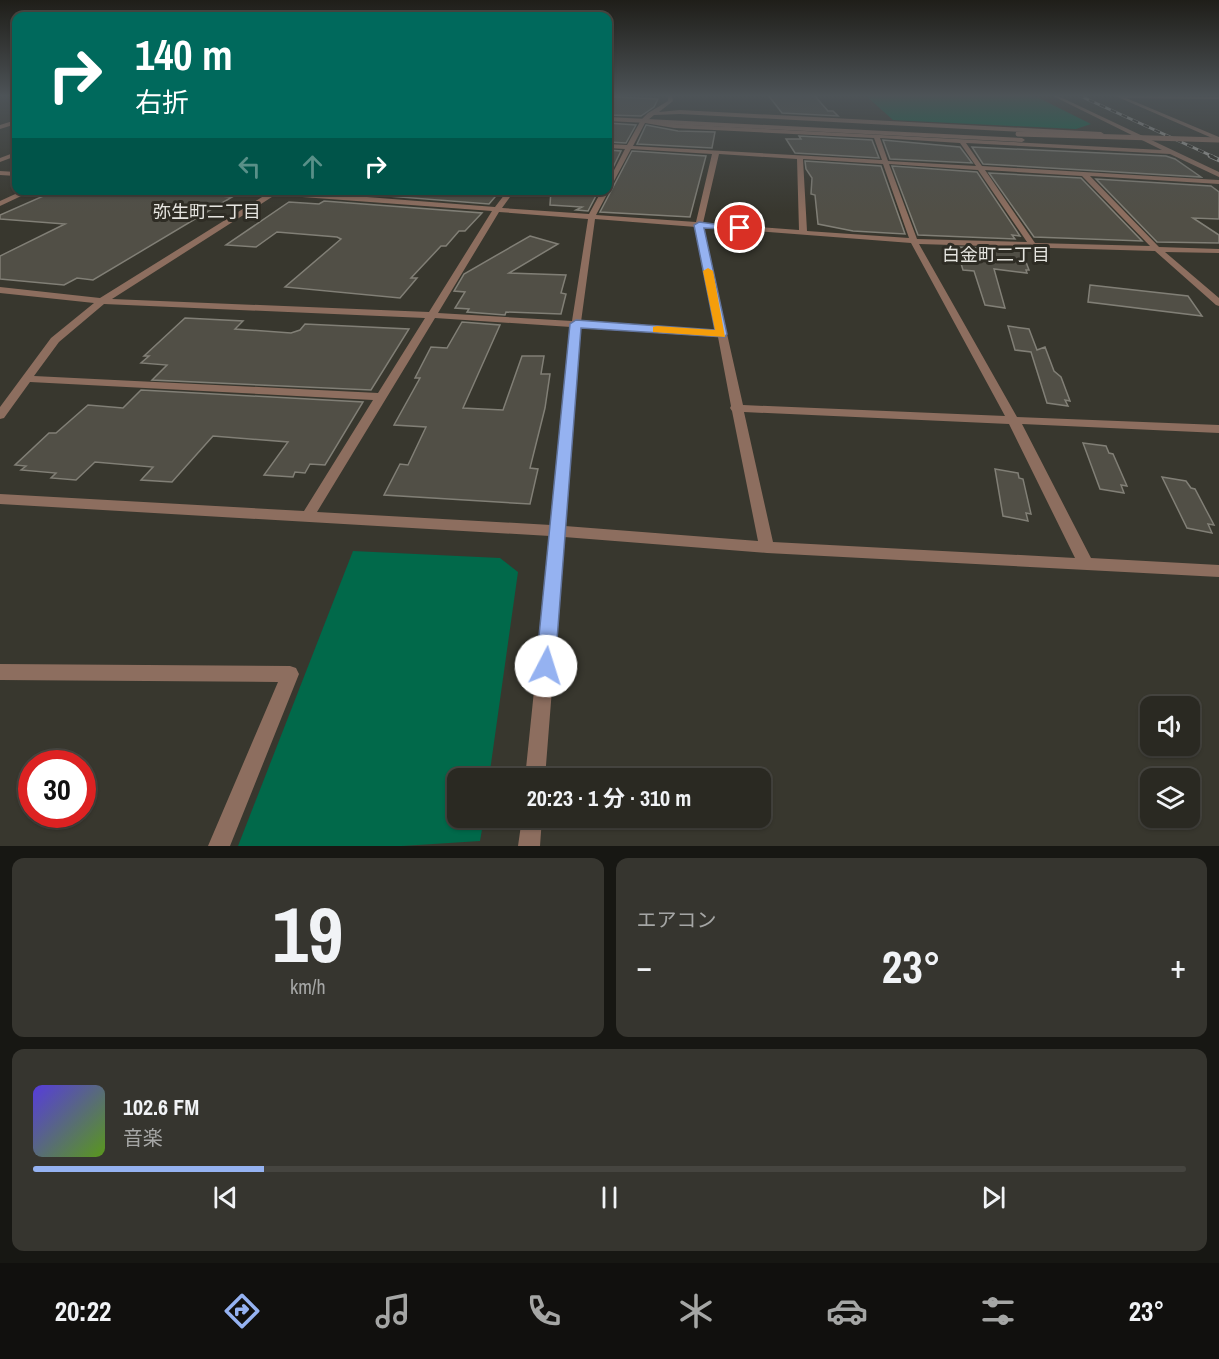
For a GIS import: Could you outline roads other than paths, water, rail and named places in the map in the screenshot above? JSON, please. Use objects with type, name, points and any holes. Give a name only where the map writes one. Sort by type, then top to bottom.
[{"type":"street","points":[[612,179],[635,134]]},
{"type":"street","points":[[845,134],[1172,152]]},
{"type":"street","points":[[912,134],[1219,147]]},
{"type":"street","points":[[1042,134],[1217,138]]},
{"type":"street","points":[[1109,134],[1138,136]]},
{"type":"street","points":[[1135,134],[1219,175]]},
{"type":"street","points":[[876,136],[914,241],[1014,421],[1086,564]]},
{"type":"street","points":[[962,141],[1033,245]]},
{"type":"street","points":[[612,146],[1219,182]]},
{"type":"street","points":[[716,152],[699,225],[766,547]]},
{"type":"street","points":[[800,157],[803,232]]},
{"type":"street","points":[[1084,174],[1156,249],[1219,303]]},
{"type":"street","points":[[0,204],[20,195]]},
{"type":"street","points":[[0,416],[55,340],[102,301],[271,195]]},
{"type":"street","points":[[313,195],[914,241],[1219,251]]},
{"type":"street","points":[[308,516],[431,315],[497,210],[509,195]]},
{"type":"street","points":[[536,768],[576,324],[592,216],[604,195]]},
{"type":"street","points":[[0,290],[102,301],[431,315],[721,334]]},
{"type":"street","points":[[27,379],[380,397]]},
{"type":"street","points":[[736,408],[1219,429]]},
{"type":"street","points":[[0,499],[558,531],[766,547],[1219,571]]},
{"type":"street","points":[[0,672],[290,674],[219,846]]},
{"type":"street","points":[[529,846],[531,828]]},
{"type":"railway","points":[[1165,134],[1214,157]]},
{"type":"railway","points":[[1210,156],[1219,160]]},
{"type":"district","name":"弥生町二丁目","points":[[207,212]]},
{"type":"district","name":"白金町二丁目","points":[[996,255]]}]
